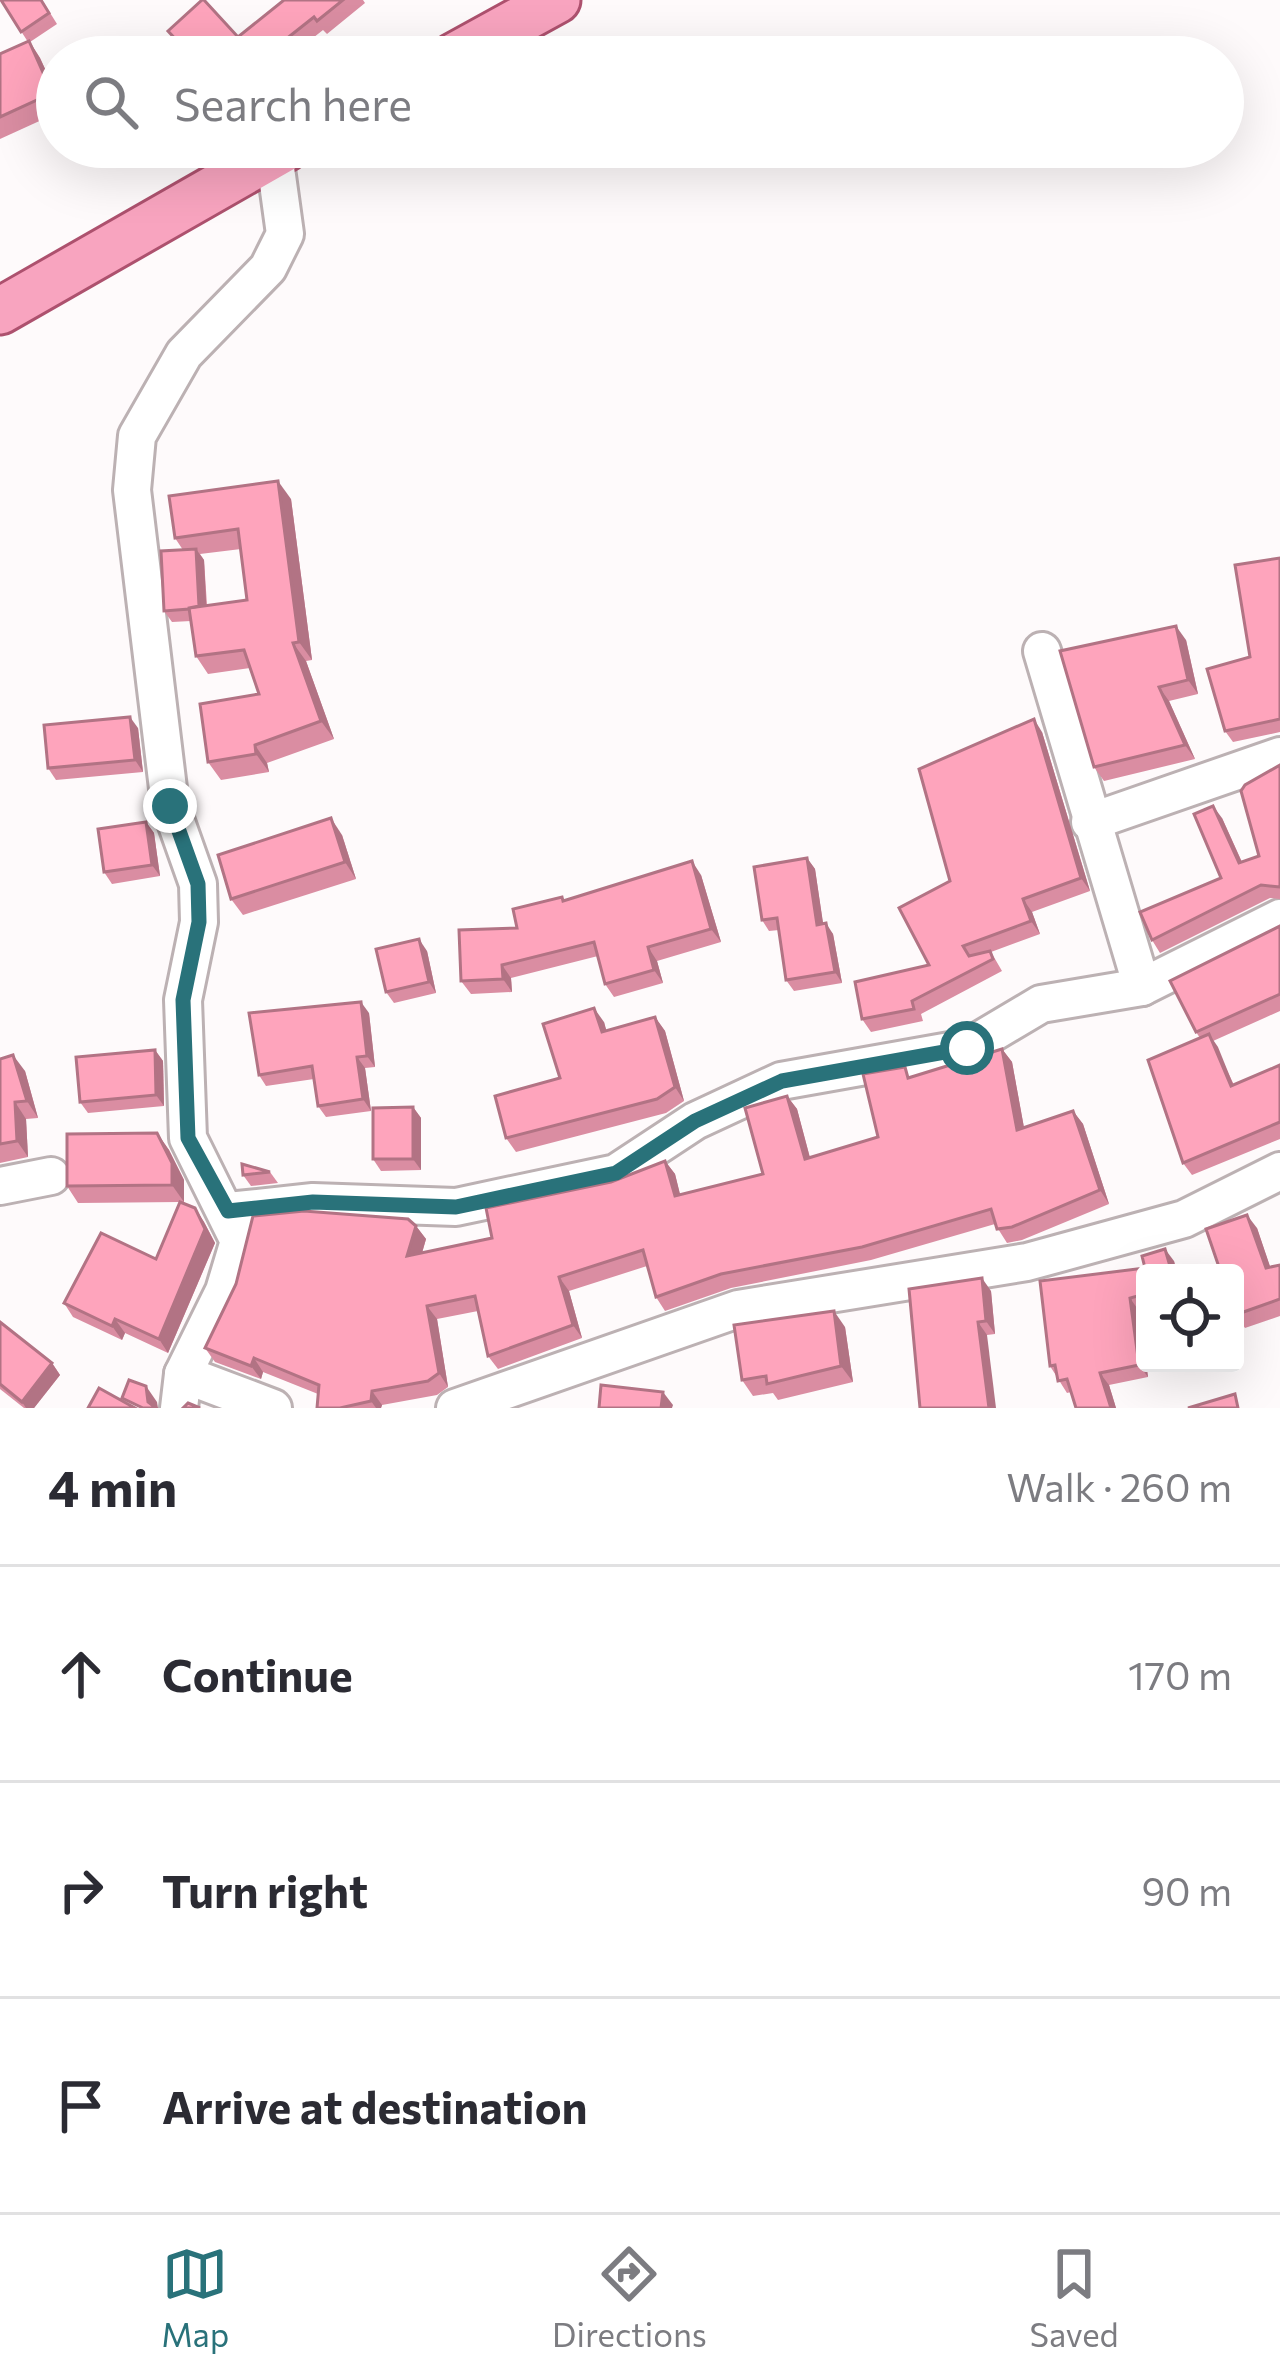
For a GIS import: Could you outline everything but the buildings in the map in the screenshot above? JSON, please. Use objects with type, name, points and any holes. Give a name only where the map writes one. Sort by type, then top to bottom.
[{"type":"main road","points":[[491,36],[557,0]]},
{"type":"main road","points":[[0,311],[250,168]]},
{"type":"street","points":[[273,1408],[181,1391],[224,1291],[239,1241],[188,1138],[183,1000],[199,922],[198,884],[170,806],[132,490],[137,436],[184,354],[268,268],[284,234],[282,168]]},
{"type":"street","points":[[1042,651],[1142,987]]},
{"type":"street","points":[[1090,823],[1280,756]]},
{"type":"street","points":[[228,1211],[313,1202],[456,1207],[616,1173],[695,1121],[782,1081],[967,1048],[1041,1004],[1142,987],[1280,918]]},
{"type":"street","points":[[455,1408],[738,1309],[1028,1262],[1184,1219],[1280,1171]]},
{"type":"street","points":[[0,1186],[51,1176]]},
{"type":"street","points":[[562,1408],[566,1369]]},
{"type":"route","points":[[170,806],[198,884],[199,922],[183,1000],[188,1138],[228,1211],[313,1202],[456,1207],[616,1173],[695,1121],[782,1081],[967,1048]]}]
